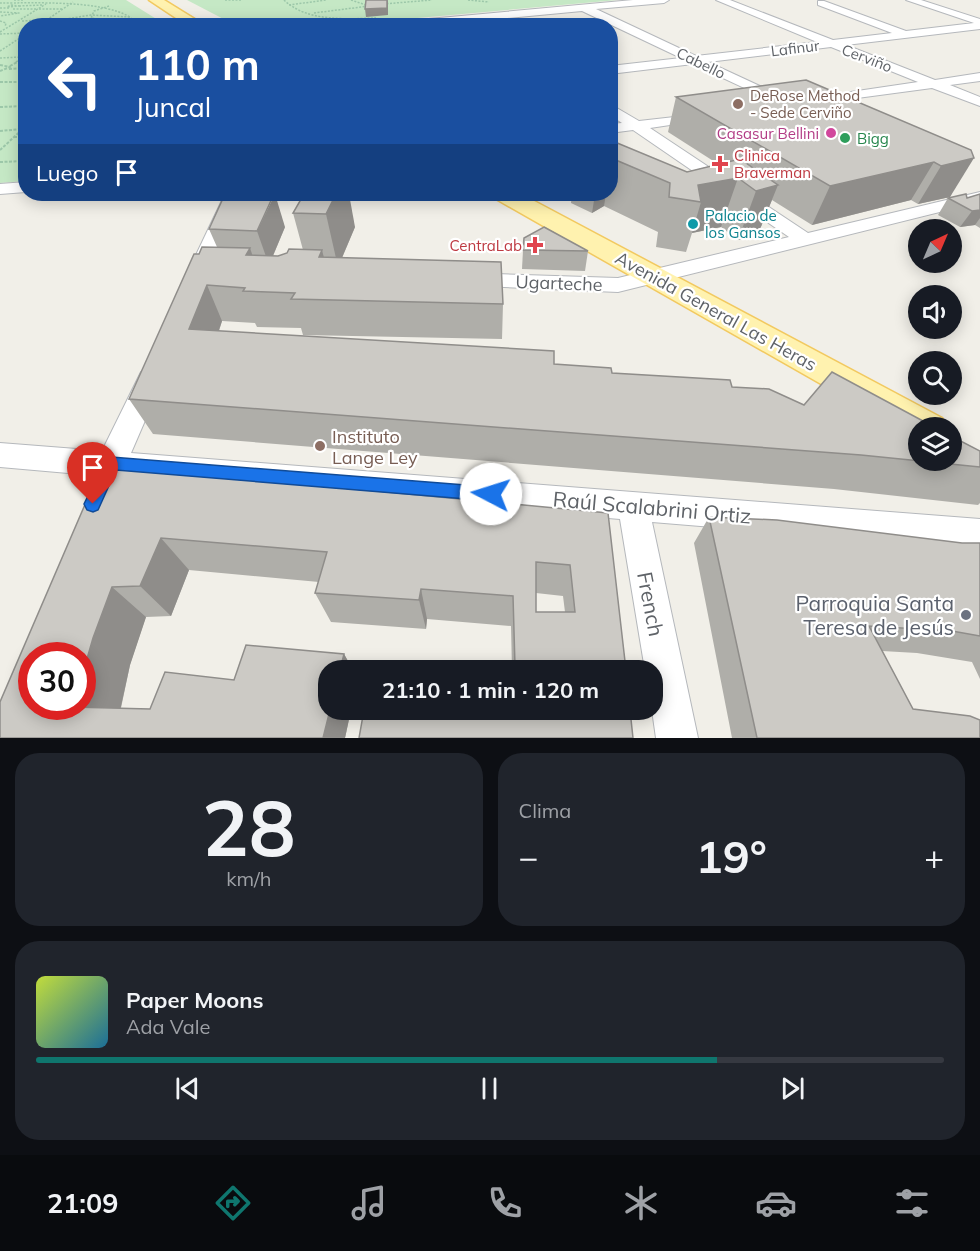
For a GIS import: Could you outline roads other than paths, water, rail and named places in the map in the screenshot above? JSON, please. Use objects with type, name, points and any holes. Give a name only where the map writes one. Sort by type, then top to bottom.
[{"type":"main road","points":[[155,0],[186,18]]},
{"type":"main road","name":"Avenida General Las Heras","points":[[517,201],[910,417]]},
{"type":"street","points":[[471,18],[664,0]]},
{"type":"street","points":[[911,0],[980,21]]},
{"type":"street","name":"Cerviño","points":[[732,1],[980,91]]},
{"type":"street","name":"Cerviño","points":[[732,1],[831,44],[980,102]]},
{"type":"street","points":[[821,3],[907,35]]},
{"type":"street","name":"Cabello","points":[[585,8],[606,18]]},
{"type":"street","name":"Cabello","points":[[618,24],[809,115]]},
{"type":"street","name":"Lafinur","points":[[618,69],[980,26]]},
{"type":"street","points":[[765,108],[980,77]]},
{"type":"street","points":[[618,113],[806,240]]},
{"type":"street","points":[[618,128],[718,114]]},
{"type":"street","points":[[958,185],[980,196]]},
{"type":"street","points":[[2,191],[18,188]]},
{"type":"street","name":"Ugarteche","points":[[450,280],[618,285],[980,196]]},
{"type":"street","points":[[184,304],[211,272],[232,201]]},
{"type":"street","points":[[92,506],[160,357]]},
{"type":"street","name":"Raúl Scalabrini Ortiz","points":[[0,455],[980,534]]},
{"type":"street","name":"French","points":[[633,505],[677,738]]},
{"type":"place","name":"DeRose Method - Sede Cerviño","points":[[738,104]]},
{"type":"place","name":"Casasur Bellini","points":[[831,133]]},
{"type":"place","name":"Bigg","points":[[845,138]]},
{"type":"place","name":"Clinica Braverman","points":[[720,164]]},
{"type":"place","name":"Palacio de los Gansos","points":[[693,224]]},
{"type":"place","name":"CentraLab","points":[[535,245]]},
{"type":"place","name":"Instituto Lange Ley","points":[[320,446]]},
{"type":"place","name":"Parroquia Santa Teresa de Jesús","points":[[966,615]]}]
